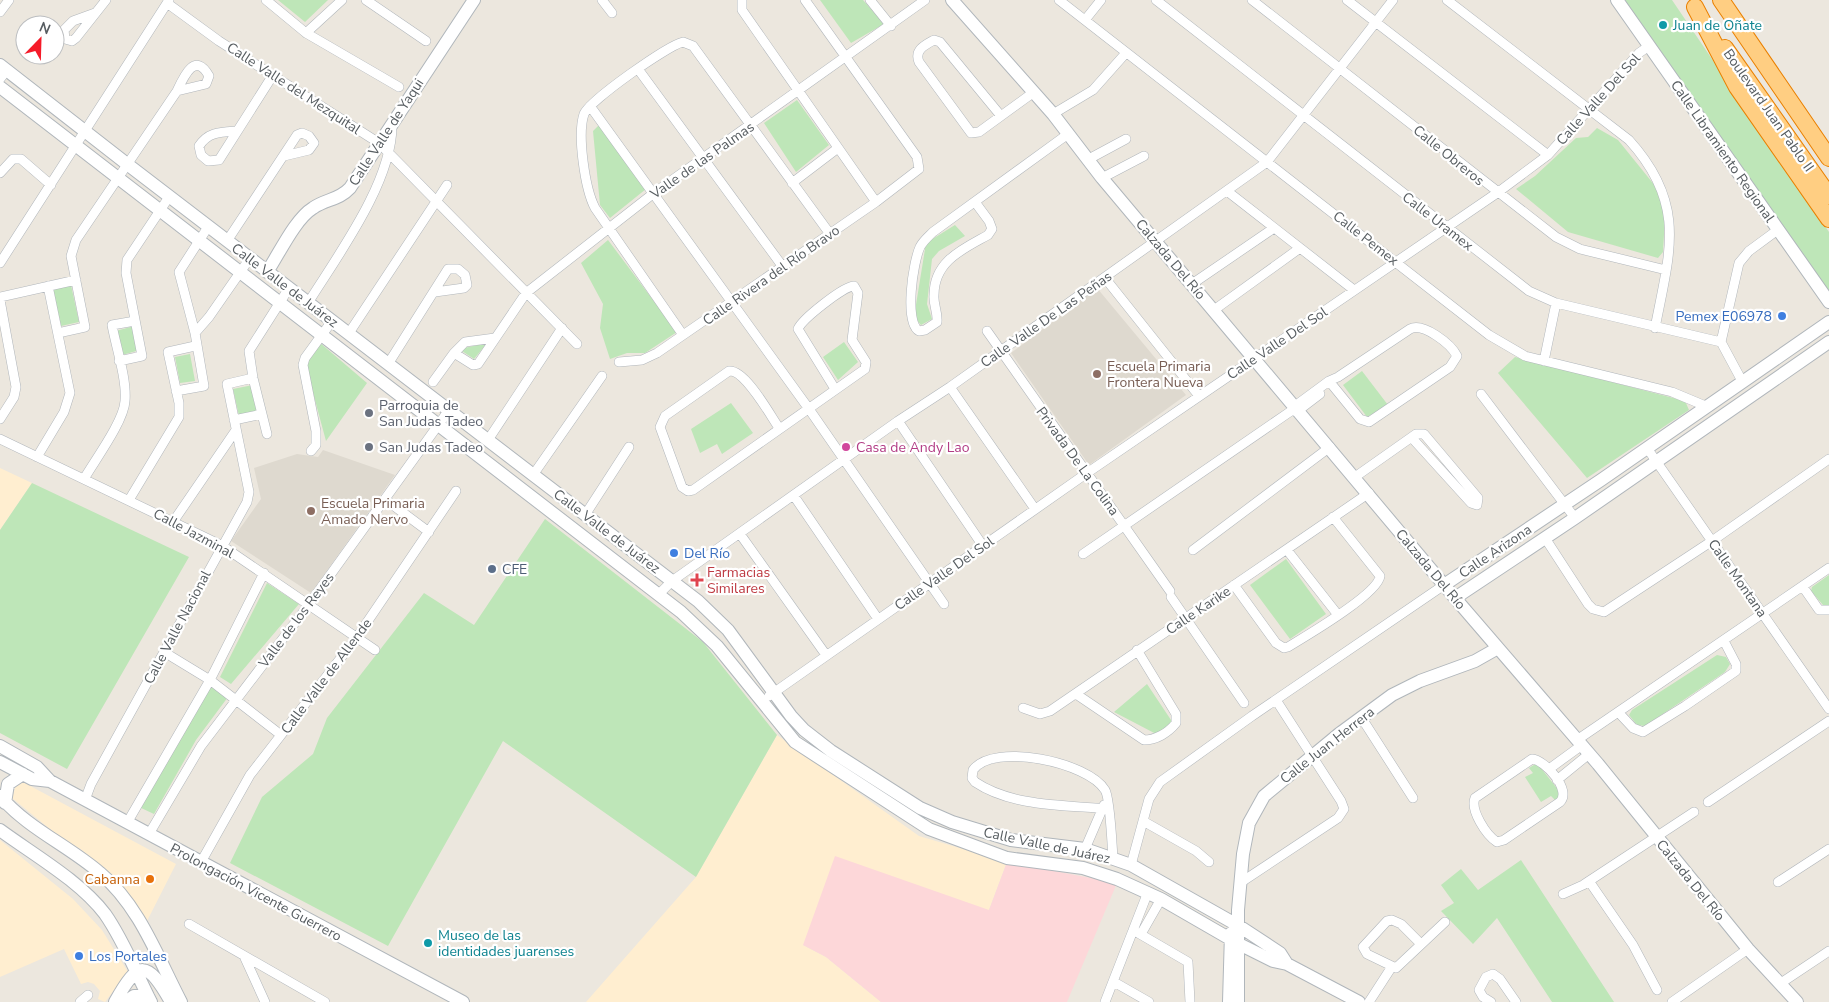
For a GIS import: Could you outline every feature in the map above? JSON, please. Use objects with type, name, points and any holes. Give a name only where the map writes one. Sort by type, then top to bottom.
[{"type":"highway","name":"Boulevard Juan Pablo II","points":[[1721,0],[1829,158]]},
{"type":"highway","name":"Boulevard Juan Pablo II","points":[[1693,3],[1829,196]]},
{"type":"highway","points":[[1693,3],[1737,87],[1829,219]]},
{"type":"highway","points":[[1820,144],[1829,171]]},
{"type":"street","points":[[0,12],[9,0]]},
{"type":"street","points":[[95,14],[106,0]]},
{"type":"street","points":[[266,0],[306,33],[399,87]]},
{"type":"street","points":[[306,33],[342,0]]},
{"type":"street","points":[[366,0],[426,41]]},
{"type":"street","name":"Calle Valle de Yaqui","points":[[268,272],[301,220],[313,208],[344,194],[474,0]]},
{"type":"street","points":[[602,0],[612,13]]},
{"type":"street","points":[[742,0],[742,10],[800,90],[876,202]]},
{"type":"street","points":[[806,0],[846,57]]},
{"type":"street","points":[[870,0],[891,26]]},
{"type":"street","name":"Valle de las Palmas","points":[[454,353],[470,364],[476,365],[526,293],[654,193],[925,0]]},
{"type":"street","name":"Calzada Del Río","points":[[952,0],[1053,114],[1087,160],[1255,358],[1295,409],[1330,447],[1454,598],[1583,746],[1748,949],[1797,1002]]},
{"type":"street","name":"Calle Pemex","points":[[1059,0],[1125,54],[1489,335],[1516,352],[1544,361],[1672,392],[1708,407]]},
{"type":"street","points":[[1085,20],[1101,0]]},
{"type":"street","name":"Calle Uramex","points":[[1156,0],[1529,291],[1556,303],[1655,328],[1721,342]]},
{"type":"street","name":"Calle Obreros","points":[[1252,0],[1497,193],[1568,244],[1580,249],[1666,270]]},
{"type":"street","points":[[1347,0],[1548,155]]},
{"type":"street","name":"Calle Valle De Las Peñas","points":[[658,595],[672,581],[1267,162],[1393,0]]},
{"type":"street","points":[[1448,0],[1629,140],[1644,157],[1659,182],[1670,226],[1670,244],[1655,328]]},
{"type":"street","name":"Calle Libramiento Regional","points":[[1617,0],[1829,302]]},
{"type":"street","points":[[0,262],[168,2]]},
{"type":"street","name":"Calle Valle del Mezquital","points":[[168,2],[272,75],[379,143],[577,344]]},
{"type":"street","points":[[1001,116],[940,42],[934,40],[919,50],[917,55],[919,62],[971,133],[979,132],[1001,116],[1034,92]]},
{"type":"street","points":[[682,335],[591,201],[584,169],[583,117],[590,106],[638,69],[678,43],[686,42],[693,46],[830,234]]},
{"type":"street","name":"Calle Valle Del Sol","points":[[761,702],[929,582],[1497,193],[1548,155],[1639,53],[1648,46]]},
{"type":"street","points":[[1053,114],[1093,90],[1125,54]]},
{"type":"street","name":"Calle Rivera del Río Bravo","points":[[619,362],[634,362],[649,358],[917,172],[920,164],[917,157],[846,57]]},
{"type":"street","points":[[638,69],[782,267]]},
{"type":"street","name":"Calle Valle de Juárez","points":[[2,71],[84,131],[672,581],[718,620],[804,730],[831,751],[920,808],[952,822],[1011,840],[1085,849],[1132,865],[1235,924],[1280,953],[1287,964]]},
{"type":"street","points":[[236,131],[272,75]]},
{"type":"street","name":"Calle Valle de Juárez","points":[[0,87],[701,628],[794,742],[929,829],[1007,858],[1082,868],[1117,878],[1148,892],[1273,961],[1287,964]]},
{"type":"street","points":[[58,333],[85,327],[71,256],[74,245],[117,177],[177,91]]},
{"type":"street","points":[[590,106],[809,409],[944,604]]},
{"type":"street","points":[[308,302],[360,218],[389,153],[392,123]]},
{"type":"street","points":[[975,202],[989,221],[992,229],[988,235],[944,262],[936,278],[934,292],[937,322],[925,330],[919,331],[912,322],[910,307],[919,249],[933,232],[1068,134]]},
{"type":"street","points":[[1087,160],[1126,139]]},
{"type":"street","points":[[792,183],[838,148]]},
{"type":"street","points":[[227,241],[284,156]]},
{"type":"street","points":[[1102,178],[1144,156]]},
{"type":"street","points":[[0,172],[13,159],[17,158],[28,163],[51,185]]},
{"type":"street","points":[[349,333],[447,185]]},
{"type":"street","points":[[1227,191],[1354,290]]},
{"type":"street","points":[[119,361],[142,356],[126,273],[127,260],[169,196]]},
{"type":"street","points":[[176,391],[204,386],[195,346],[195,334],[179,272],[208,227]]},
{"type":"street","points":[[1192,284],[1274,228]]},
{"type":"street","points":[[1742,381],[1721,342],[1739,263],[1750,251],[1779,229]]},
{"type":"street","points":[[1214,310],[1300,248]]},
{"type":"street","points":[[195,334],[250,258]]},
{"type":"street","points":[[1104,278],[1199,396]]},
{"type":"street","points":[[0,420],[14,397],[16,387],[0,298],[76,280]]},
{"type":"street","points":[[37,457],[70,400],[70,386],[48,286]]},
{"type":"street","points":[[779,428],[744,377],[733,370],[665,416],[660,427],[682,487],[688,491],[697,488],[779,428],[809,409],[865,369],[866,362],[852,340],[858,293],[857,288],[850,286],[803,322],[798,329],[836,389]]},
{"type":"street","points":[[267,434],[253,378],[249,352],[290,288]]},
{"type":"street","points":[[388,364],[435,292]]},
{"type":"street","points":[[1544,361],[1556,303]]},
{"type":"street","points":[[84,479],[124,409],[126,396],[112,325],[135,321]]},
{"type":"street","points":[[311,451],[316,445],[316,438],[303,365],[332,321]]},
{"type":"street","name":"Calle Arizona","points":[[1132,865],[1142,821],[1152,791],[1160,782],[1276,700],[1708,407],[1742,381],[1829,322]]},
{"type":"street","points":[[1083,554],[1410,328],[1418,326],[1426,328],[1456,353],[1456,359],[1452,365],[1372,421],[1366,422],[1360,419],[1331,383]]},
{"type":"street","points":[[488,440],[562,328]]},
{"type":"street","name":"Privada De La Colina","points":[[987,331],[1124,525],[1244,703]]},
{"type":"street","points":[[433,382],[454,353],[466,342],[495,338]]},
{"type":"street","name":"Calle Arizona","points":[[1454,598],[1575,518],[1829,342]]},
{"type":"street","points":[[129,500],[178,422],[180,411],[168,352],[195,346]]},
{"type":"street","points":[[367,370],[377,355]]},
{"type":"street","points":[[533,475],[602,376]]},
{"type":"street","name":"Calle Valle Nacional","points":[[85,800],[91,784],[249,497],[226,384],[253,378]]},
{"type":"street","points":[[403,397],[415,384]]},
{"type":"street","points":[[950,387],[1035,509]]},
{"type":"street","points":[[1481,394],[1575,518]]},
{"type":"street","name":"Valle de los Reyes","points":[[149,834],[197,752],[310,604],[449,410]]},
{"type":"street","points":[[234,420],[262,414]]},
{"type":"street","points":[[898,421],[983,546]]},
{"type":"street","points":[[173,522],[236,430]]},
{"type":"street","points":[[1355,477],[1418,433],[1428,436],[1478,498],[1477,505],[1471,503],[1412,438]]},
{"type":"street","name":"Calle Jazminal","points":[[0,439],[221,545],[375,650]]},
{"type":"street","points":[[585,515],[628,447]]},
{"type":"street","points":[[1193,550],[1330,447]]},
{"type":"street","name":"Calle Montana","points":[[1647,448],[1829,709]]},
{"type":"street","points":[[1544,538],[1588,604],[1604,612],[1712,541],[1829,459]]},
{"type":"street","name":"Calle Valle de Allende","points":[[201,862],[240,792],[280,735],[357,637],[456,492]]},
{"type":"street","points":[[546,508],[558,494]]},
{"type":"street","name":"Calle Karike","points":[[1023,708],[1036,713],[1045,713],[1076,694],[1369,494]]},
{"type":"street","points":[[794,496],[878,618]]},
{"type":"street","points":[[386,500],[429,532]]},
{"type":"street","points":[[1234,585],[1276,644],[1284,648],[1338,615],[1376,586],[1380,576],[1333,518]]},
{"type":"street","points":[[740,534],[826,655]]},
{"type":"street","points":[[1286,550],[1338,615]]},
{"type":"street","points":[[1557,780],[1583,746],[1618,712],[1829,568]]},
{"type":"street","points":[[127,823],[210,680],[264,573]]},
{"type":"street","points":[[1803,587],[1819,610],[1829,610]]},
{"type":"street","points":[[1618,712],[1633,728],[1643,732],[1701,696],[1736,671],[1736,664],[1724,641]]},
{"type":"street","name":"Calle Juan Herrera","points":[[1235,924],[1246,834],[1255,810],[1273,787],[1362,717],[1406,688],[1475,660],[1498,648]]},
{"type":"street","points":[[1076,694],[1144,740],[1156,739],[1171,729],[1176,723],[1176,714],[1138,650]]},
{"type":"street","points":[[164,652],[210,680],[280,735]]},
{"type":"street","points":[[1240,883],[1338,818],[1344,809],[1313,756],[1276,700]]},
{"type":"street","points":[[1362,717],[1413,798]]},
{"type":"street","points":[[1708,802],[1829,721]]},
{"type":"street","points":[[794,742],[804,730]]},
{"type":"street","points":[[0,746],[37,768],[50,781]]},
{"type":"street","points":[[1549,769],[1583,746]]},
{"type":"street","points":[[1106,806],[1031,802],[1010,797],[975,782],[972,778],[973,770],[984,760],[1001,756],[1062,762],[1098,782],[1106,790],[1106,806],[1113,858]]},
{"type":"street","points":[[1532,759],[1539,760],[1557,780],[1565,794],[1560,802],[1504,840],[1497,842],[1491,837],[1475,810],[1475,798],[1532,759]]},
{"type":"street","points":[[0,762],[32,779],[50,781]]},
{"type":"street","points":[[23,774],[8,784],[3,799],[112,883],[138,918],[181,1002]]},
{"type":"street","name":"Prolongación Vicente Guerrero","points":[[50,781],[463,1002]]},
{"type":"street","points":[[1085,849],[1106,806]]},
{"type":"street","points":[[1563,894],[1589,881],[1694,812]]},
{"type":"street","points":[[1142,821],[1196,851],[1208,862]]},
{"type":"street","points":[[0,830],[92,899],[114,929],[150,999]]},
{"type":"street","points":[[1007,858],[1011,840]]},
{"type":"street","points":[[1778,882],[1829,850]]},
{"type":"street","points":[[1589,881],[1633,945],[1657,990]]},
{"type":"street","points":[[1105,1002],[1137,932],[1148,892]]},
{"type":"street","points":[[1137,932],[1161,899]]},
{"type":"street","points":[[1207,925],[1215,912]]},
{"type":"street","points":[[1422,944],[1396,921],[1387,921],[1363,947],[1367,954],[1391,968],[1400,966],[1422,944],[1444,922]]},
{"type":"street","points":[[189,924],[325,1002]]},
{"type":"street","points":[[1235,924],[1238,1002]]},
{"type":"street","points":[[1137,932],[1188,962],[1190,968],[1190,1002]]},
{"type":"street","points":[[1229,1002],[1235,941]]},
{"type":"street","points":[[1672,1002],[1748,949]]},
{"type":"street","points":[[1780,983],[1829,951]]},
{"type":"street","points":[[244,956],[265,1002]]},
{"type":"street","points":[[1287,964],[1359,1002]]},
{"type":"street","points":[[1369,1002],[1391,968]]},
{"type":"street","points":[[115,1002],[131,976],[137,972],[152,973],[171,1002]]},
{"type":"street","points":[[1491,1002],[1481,995],[1479,990],[1486,977],[1493,974],[1500,979],[1516,1002]]},
{"type":"street","points":[[1114,982],[1149,1002]]},
{"type":"street","points":[[80,1002],[88,995]]},
{"type":"street","points":[[125,1002],[134,996],[150,999]]},
{"type":"shaded area","name":"Escuela Primaria Frontera Nueva","points":[[1097,288],[1186,395],[1089,465],[1011,353]]},
{"type":"shaded area","name":"Escuela Primaria Amado Nervo","points":[[323,450],[395,475],[311,593],[231,541],[261,499],[254,468],[297,454],[318,457]]},
{"type":"shaded area","points":[[0,468],[32,483],[0,530]]},
{"type":"shaded area","points":[[777,735],[919,836],[1007,862],[989,910],[803,945],[826,957],[881,1002],[586,1002],[696,877]]},
{"type":"shaded area","points":[[21,781],[176,864],[147,921],[115,877],[79,848],[62,839],[12,798],[16,785]]},
{"type":"shaded area","points":[[0,840],[73,899],[102,930],[128,972],[105,1002],[98,999],[100,991],[94,984],[88,982],[81,984],[64,949],[0,977]]},
{"type":"shaded area","points":[[835,856],[989,910],[1007,862],[1117,883],[1067,1002],[881,1002],[826,957],[803,945]]},
{"type":"green space","points":[[278,0],[328,0],[305,22]]},
{"type":"green space","points":[[820,0],[863,0],[884,24],[851,43]]},
{"type":"green space","points":[[1625,0],[1672,0],[1829,232],[1829,293]]},
{"type":"green space","points":[[797,100],[829,145],[796,172],[764,123]]},
{"type":"green space","points":[[599,125],[646,189],[610,218],[600,205],[593,131]]},
{"type":"green space","points":[[1597,128],[1618,140],[1656,187],[1665,217],[1663,252],[1658,258],[1568,232],[1516,189],[1535,176],[1576,138],[1588,137]]},
{"type":"green space","points":[[955,225],[965,236],[939,251],[932,259],[927,304],[932,319],[921,325],[914,317],[926,243]]},
{"type":"green space","points":[[608,240],[677,332],[645,353],[627,353],[610,359],[600,328],[603,304],[581,263]]},
{"type":"green space","points":[[71,285],[79,322],[61,326],[53,289]]},
{"type":"green space","points":[[134,326],[140,350],[122,355],[116,331]]},
{"type":"green space","points":[[319,342],[367,383],[326,441],[305,363]]},
{"type":"green space","points":[[844,342],[858,362],[838,380],[823,357]]},
{"type":"green space","points":[[487,343],[474,359],[462,351],[464,348]]},
{"type":"green space","points":[[190,354],[195,381],[180,383],[175,357]]},
{"type":"green space","points":[[1515,357],[1685,401],[1689,410],[1587,478],[1498,373]]},
{"type":"green space","points":[[1362,371],[1388,405],[1367,417],[1343,385]]},
{"type":"green space","points":[[253,385],[258,412],[239,416],[233,389]]},
{"type":"green space","points":[[731,403],[753,433],[722,454],[717,444],[700,453],[691,429]]},
{"type":"green space","points":[[32,483],[189,557],[67,769],[0,733],[0,530]]},
{"type":"green space","points":[[545,519],[703,642],[777,735],[696,877],[503,741],[388,946],[230,863],[262,797],[313,754],[327,718],[424,593],[474,625]]},
{"type":"green space","points":[[1286,559],[1326,614],[1290,639],[1250,585]]},
{"type":"green space","points":[[1829,575],[1829,605],[1823,605],[1811,591],[1812,587]]},
{"type":"green space","points":[[267,583],[299,604],[231,684],[220,677]]},
{"type":"green space","points":[[1717,655],[1726,657],[1730,664],[1725,672],[1645,726],[1637,725],[1629,715],[1632,710]]},
{"type":"green space","points":[[1147,684],[1173,723],[1158,735],[1114,712]]},
{"type":"green space","points":[[209,685],[228,697],[196,740],[154,814],[139,807]]},
{"type":"green space","points":[[1537,763],[1563,796],[1555,800],[1551,796],[1541,802],[1525,777],[1533,773],[1529,768]]},
{"type":"green space","points":[[1521,860],[1614,1002],[1552,1002],[1497,918],[1473,944],[1441,911],[1454,903],[1441,885],[1461,869],[1478,890]]},
{"type":"place","name":"Juan de Oñate","points":[[1663,25]]},
{"type":"place","name":"Pemex E06978","points":[[1782,316]]},
{"type":"place","name":"Escuela Primaria Frontera Nueva","points":[[1097,374]]},
{"type":"place","name":"Parroquia de San Judas Tadeo","points":[[369,413]]},
{"type":"place","name":"San Judas Tadeo","points":[[369,447]]},
{"type":"place","name":"Casa de Andy Lao","points":[[846,447]]},
{"type":"place","name":"Escuela Primaria Amado Nervo","points":[[311,511]]},
{"type":"place","name":"Del Río","points":[[674,553]]},
{"type":"place","name":"CFE","points":[[492,569]]},
{"type":"place","name":"Farmacias Similares","points":[[697,580]]},
{"type":"place","name":"Cabanna","points":[[150,879]]},
{"type":"place","name":"Museo de las identidades juarenses","points":[[428,943]]},
{"type":"place","name":"Los Portales","points":[[79,956]]}]
